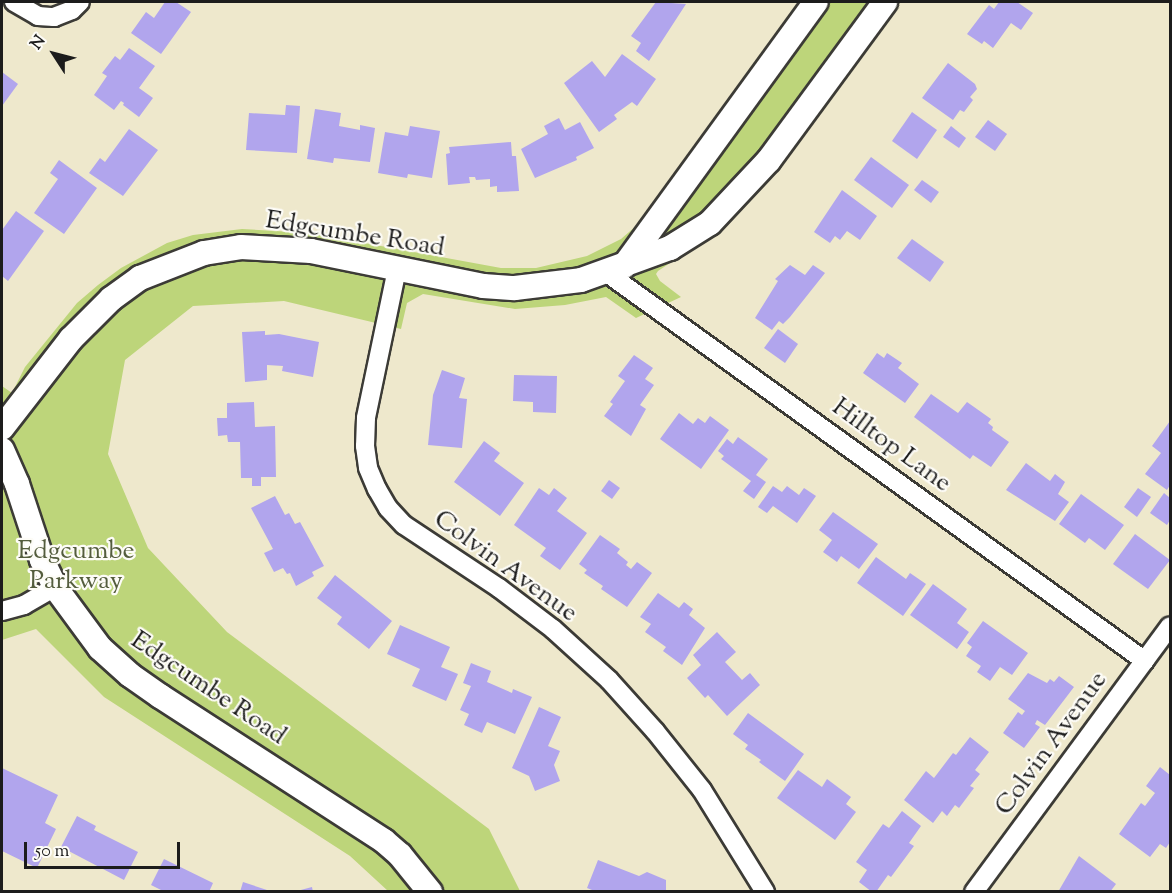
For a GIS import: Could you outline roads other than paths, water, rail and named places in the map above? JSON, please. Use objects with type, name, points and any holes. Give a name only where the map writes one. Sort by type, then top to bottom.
[{"type":"street","points":[[14,2],[38,16],[54,17],[72,10],[80,2]]},
{"type":"street","points":[[615,269],[816,2]]},
{"type":"street","name":"Edgcumbe Road","points":[[2,428],[93,315],[140,278],[204,253],[241,247],[273,247],[311,251],[483,286],[515,288],[581,280],[670,248],[710,223],[769,160],[885,2]]},
{"type":"street","name":"Colvin Avenue","points":[[397,268],[366,418],[364,446],[368,468],[388,508],[404,525],[499,588],[553,629],[609,680],[655,731],[702,790],[765,891]]},
{"type":"street","name":"Hilltop Lane","points":[[615,269],[1145,662]]},
{"type":"street","name":"Edgcumbe Road","points":[[2,450],[18,484],[42,560],[55,587],[100,648],[130,675],[366,828],[400,855],[430,891]]},
{"type":"street","points":[[2,611],[24,606],[55,587]]},
{"type":"street","name":"Colvin Avenue","points":[[974,891],[1170,626]]},
{"type":"park label","name":"Edgcumbe Parkway","points":[[76,567]]}]
